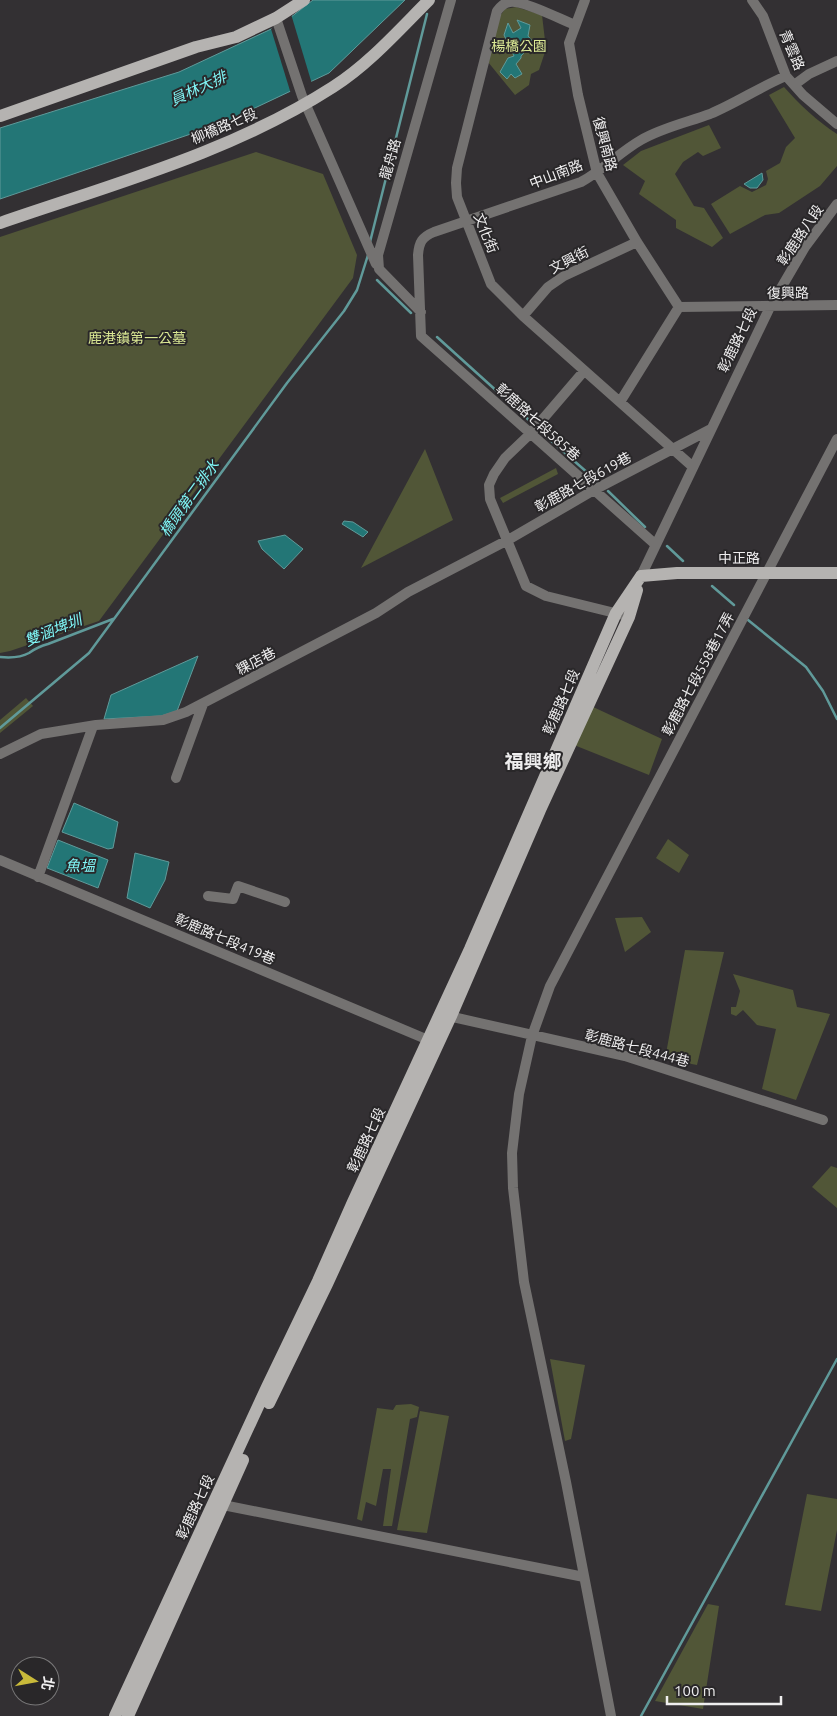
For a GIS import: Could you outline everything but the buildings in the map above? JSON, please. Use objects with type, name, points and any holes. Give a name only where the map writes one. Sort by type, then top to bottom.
[{"type":"main road","points":[[0,116],[196,47],[236,37],[277,21],[304,0]]},
{"type":"main road","name":"柳橋路七段","points":[[0,223],[211,148],[257,129],[303,100],[334,86],[376,52],[429,0]]},
{"type":"main road","name":"中正路","points":[[641,576],[677,573],[837,573]]},
{"type":"main road","name":"彰鹿路七段","points":[[116,1716],[219,1503],[434,1042],[497,889],[641,576]]},
{"type":"main road","name":"彰鹿路七段","points":[[128,1716],[219,1503]]},
{"type":"street","name":"龍舟路","points":[[378,269],[380,245],[451,0]]},
{"type":"street","name":"復興南路","points":[[585,0],[569,44],[578,95],[596,173],[679,307]]},
{"type":"street","name":"青雲路","points":[[752,0],[763,16],[786,76],[802,95],[837,124]]},
{"type":"street","name":"文化街","points":[[575,25],[525,5],[512,2],[502,5],[497,11],[456,168],[457,197],[491,284],[523,316],[693,467]]},
{"type":"street","points":[[277,21],[303,100],[378,269],[421,312]]},
{"type":"street","points":[[794,86],[809,74],[837,61]]},
{"type":"street","name":"中山南路","points":[[421,312],[418,255],[419,244],[424,236],[465,220],[581,182],[643,138],[712,113],[786,76]]},
{"type":"street","name":"彰鹿路八段","points":[[770,307],[805,247],[837,204]]},
{"type":"street","name":"文興街","points":[[523,316],[548,287],[564,276],[637,242]]},
{"type":"street","name":"復興路","points":[[679,307],[837,305]]},
{"type":"street","points":[[620,402],[679,307]]},
{"type":"street","name":"彰鹿路七段","points":[[641,576],[770,307]]},
{"type":"street","name":"彰鹿路七段585巷","points":[[421,312],[421,336],[656,545]]},
{"type":"street","points":[[584,371],[530,434],[505,458],[489,485],[490,499],[526,586],[537,592],[623,615]]},
{"type":"street","name":"彰鹿路七段619巷","points":[[508,540],[594,490],[711,429]]},
{"type":"street","name":"彰鹿路七段558巷17弄","points":[[611,1716],[564,1473],[524,1282],[517,1235],[512,1153],[519,1094],[532,1036],[544,999],[555,976],[837,439]]},
{"type":"street","name":"粿店巷","points":[[0,754],[41,734],[93,726],[163,720],[203,704],[376,612],[408,592],[508,540]]},
{"type":"street","points":[[176,778],[203,704]]},
{"type":"street","points":[[38,877],[93,726]]},
{"type":"street","name":"彰鹿路七段419巷","points":[[0,860],[434,1042]]},
{"type":"street","points":[[208,896],[233,899],[238,886],[285,902]]},
{"type":"street","name":"彰鹿路七段444巷","points":[[446,1015],[625,1056],[823,1120]]},
{"type":"street","points":[[219,1503],[584,1577]]},
{"type":"green space","name":"楊橋公園","points":[[516,7],[542,15],[546,49],[539,70],[531,74],[529,85],[515,95],[488,62],[500,16],[505,9]]},
{"type":"green space","points":[[784,87],[822,124],[837,134],[837,166],[820,186],[779,213],[765,215],[730,234],[711,204],[740,186],[752,192],[766,185],[768,179],[766,171],[780,163],[786,147],[795,138],[769,95]]},
{"type":"green space","points":[[709,125],[721,148],[703,156],[698,152],[683,162],[675,174],[694,206],[704,208],[723,238],[712,247],[676,228],[676,220],[639,194],[645,181],[623,165],[641,151]]},
{"type":"green space","name":"鹿港鎮第一公墓","points":[[256,152],[323,174],[357,255],[353,278],[99,621],[0,653],[0,237]]},
{"type":"green space","points":[[425,449],[453,520],[361,568]]},
{"type":"green space","points":[[556,468],[558,474],[503,503],[500,498]]},
{"type":"green space","points":[[26,698],[33,706],[0,733],[0,720]]},
{"type":"green space","points":[[591,706],[662,739],[649,775],[574,745]]},
{"type":"green space","points":[[668,839],[689,855],[679,873],[656,858]]},
{"type":"green space","points":[[642,917],[651,932],[625,952],[615,918]]},
{"type":"green space","points":[[685,950],[724,952],[697,1065],[665,1059]]},
{"type":"green space","points":[[733,974],[793,990],[797,1007],[830,1014],[796,1100],[762,1089],[776,1029],[757,1025],[743,1010],[736,1016],[731,1014],[731,1007],[736,1007],[740,991]]},
{"type":"green space","points":[[831,1166],[837,1168],[837,1208],[812,1187]]},
{"type":"green space","points":[[550,1359],[585,1365],[571,1439],[565,1441]]},
{"type":"green space","points":[[411,1404],[419,1407],[417,1417],[410,1419],[392,1526],[383,1526],[391,1469],[383,1469],[376,1506],[366,1502],[362,1521],[357,1519],[377,1408],[393,1410],[396,1405]]},
{"type":"green space","points":[[420,1411],[449,1416],[427,1533],[397,1530]]},
{"type":"green space","points":[[807,1494],[837,1499],[837,1530],[821,1611],[785,1605]]},
{"type":"green space","points":[[708,1604],[719,1606],[703,1709],[655,1701]]},
{"type":"water","name":"員林大排","points":[[313,0],[405,0],[329,73],[223,123],[0,199],[0,128],[179,72],[282,24]]},
{"type":"water","points":[[517,20],[530,25],[528,36],[534,43],[534,50],[526,51],[516,64],[522,74],[515,78],[511,74],[507,79],[500,72],[508,58],[514,56],[504,35],[508,23],[513,33],[521,28]]},
{"type":"water","points":[[762,173],[763,180],[757,188],[750,188],[744,184]]},
{"type":"water","points":[[344,521],[353,522],[368,532],[363,537],[342,524]]},
{"type":"water","points":[[285,535],[303,549],[284,569],[262,549],[258,541]]},
{"type":"water","points":[[198,656],[177,711],[161,716],[104,719],[111,695]]},
{"type":"water","name":"魚塭","points":[[74,803],[118,822],[113,848],[108,849],[62,832]]},
{"type":"water","name":"魚塭","points":[[58,840],[108,860],[98,888],[47,868]]},
{"type":"water","points":[[135,853],[169,862],[165,880],[150,908],[127,898]]},
{"type":"pier","points":[[291,14],[312,84],[291,94],[271,29]]},
{"type":"waterway","points":[[370,242],[427,14]]},
{"type":"waterway","name":"橋頭第二排水","points":[[0,728],[89,653],[287,383],[344,311],[357,290],[368,255]]},
{"type":"waterway","points":[[377,280],[411,313]]},
{"type":"waterway","points":[[437,337],[531,422]]},
{"type":"waterway","points":[[540,431],[597,481]]},
{"type":"waterway","points":[[608,491],[645,527]]},
{"type":"waterway","points":[[667,546],[683,561]]},
{"type":"waterway","points":[[712,586],[734,605]]},
{"type":"waterway","name":"雙涵埤圳","points":[[0,657],[22,656],[40,646],[113,619]]},
{"type":"waterway","points":[[748,620],[806,667],[823,691],[837,719]]},
{"type":"waterway","points":[[641,1716],[837,1359]]},
{"type":"district","name":"福興鄉","points":[[533,761]]}]
